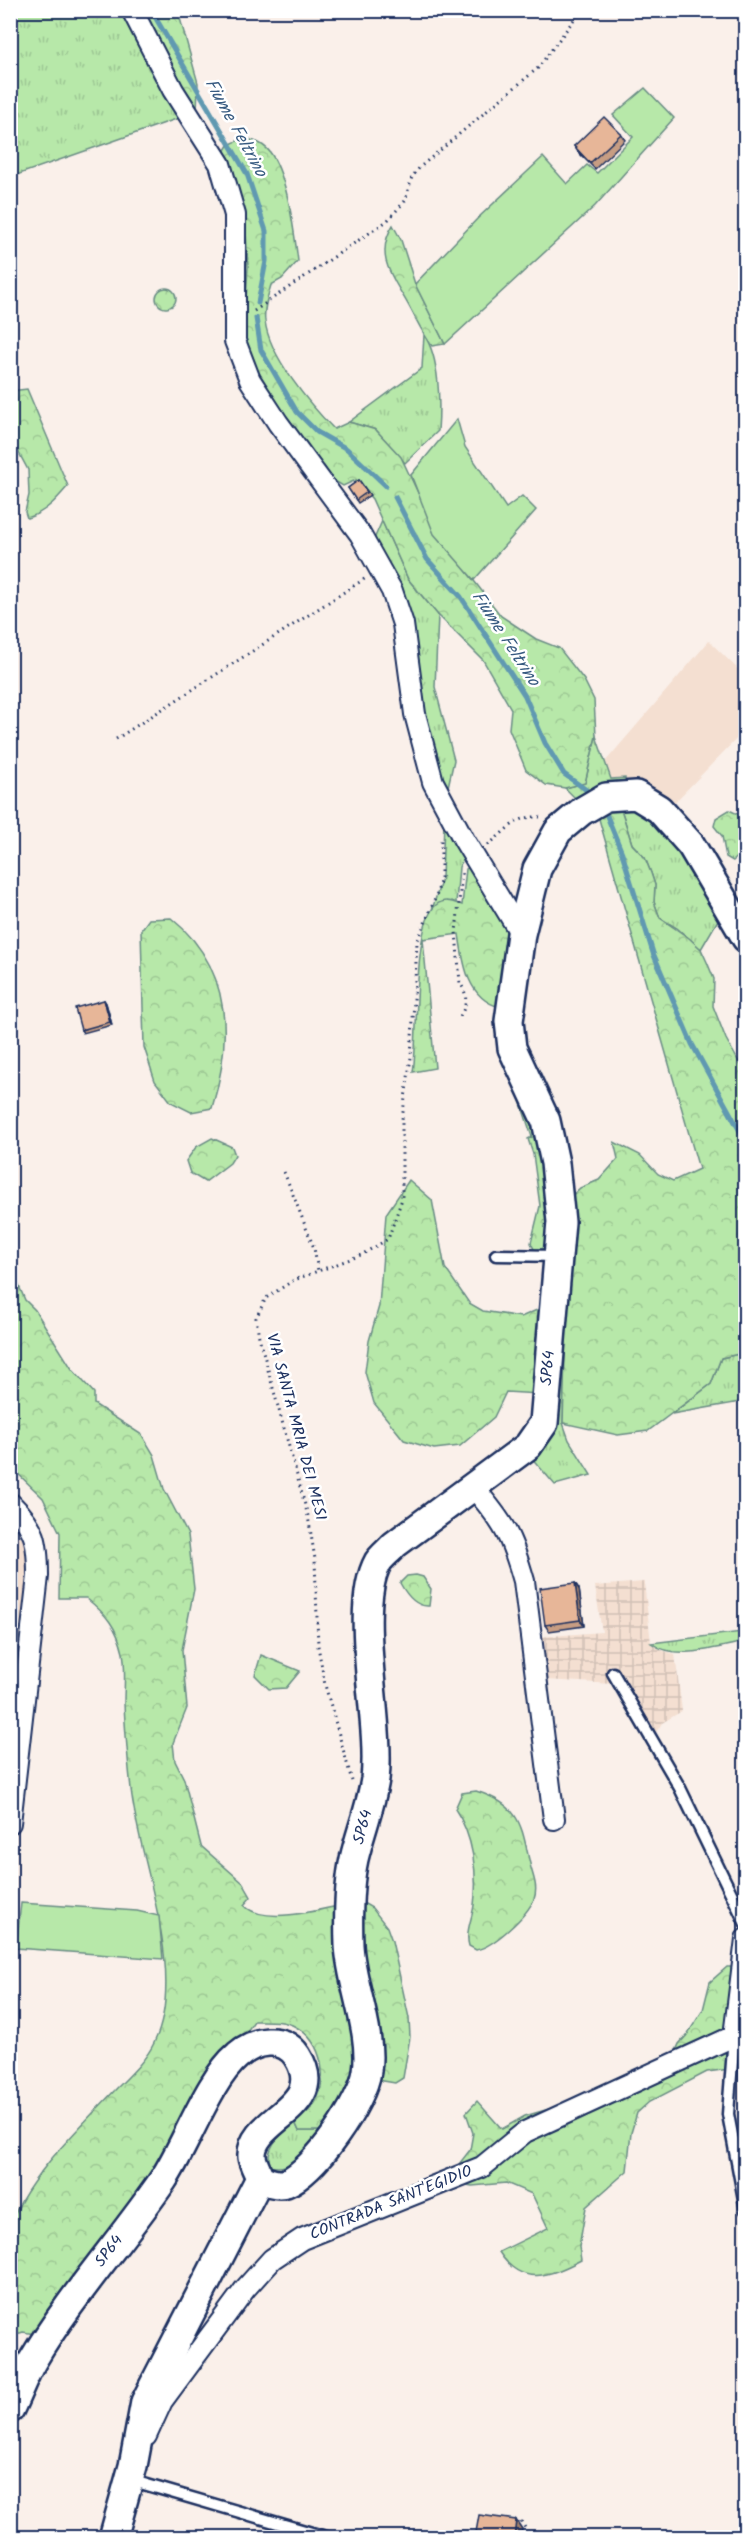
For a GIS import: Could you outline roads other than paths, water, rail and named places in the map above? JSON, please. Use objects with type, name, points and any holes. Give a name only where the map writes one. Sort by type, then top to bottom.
[{"type":"street","points":[[132,10],[172,90],[220,164],[235,215],[235,342],[250,380],[278,423],[360,534],[392,591],[403,624],[415,714],[433,782],[473,855],[521,934]]},
{"type":"street","name":"SP64","points":[[10,2409],[32,2362],[76,2294],[164,2178],[221,2076],[237,2056],[252,2046],[267,2042],[283,2043],[297,2055],[304,2075],[302,2092],[294,2105],[257,2139],[252,2157],[260,2178],[271,2183],[284,2184],[310,2166],[350,2110],[367,2071],[367,2044],[349,1948],[348,1902],[354,1861],[375,1779],[374,1700],[368,1629],[372,1584],[378,1562],[394,1545],[528,1446],[543,1423],[561,1222],[555,1163],[546,1121],[512,1048],[509,1022],[521,934],[537,869],[558,831],[582,811],[606,797],[636,795],[659,809],[691,845],[746,938]]},
{"type":"street","points":[[473,1486],[502,1520],[514,1545],[524,1581],[554,1819]]},
{"type":"street","points":[[10,1503],[19,1520],[38,1544],[38,1576],[12,1778],[10,1823]]},
{"type":"street","points":[[734,2036],[746,1939]]},
{"type":"street","name":"CONTRADA SANT'EGIDIO","points":[[131,2473],[162,2401],[245,2289],[272,2259],[302,2239],[482,2167],[525,2132],[734,2036]]},
{"type":"street","name":"CONTRADA SANT'EGIDIO","points":[[113,2538],[131,2473],[146,2402],[260,2178]]},
{"type":"lane","points":[[496,1255],[558,1256]]},
{"type":"lane","points":[[613,1673],[680,1788],[746,1924]]},
{"type":"lane","points":[[734,2036],[728,2114],[746,2210]]},
{"type":"lane","points":[[131,2473],[328,2538]]},
{"type":"waterway","name":"Fiume Feltrino","points":[[151,10],[247,174],[266,231],[266,261],[258,303]]},
{"type":"waterway","name":"Fiume Feltrino","points":[[256,318],[261,350],[297,412],[317,432],[347,449],[386,486]]},
{"type":"waterway","name":"Fiume Feltrino","points":[[395,497],[427,559],[461,597],[525,696],[545,743],[564,774],[592,794]]},
{"type":"waterway","name":"Fiume Feltrino","points":[[607,816],[622,853],[653,953],[692,1044],[746,1142]]}]
